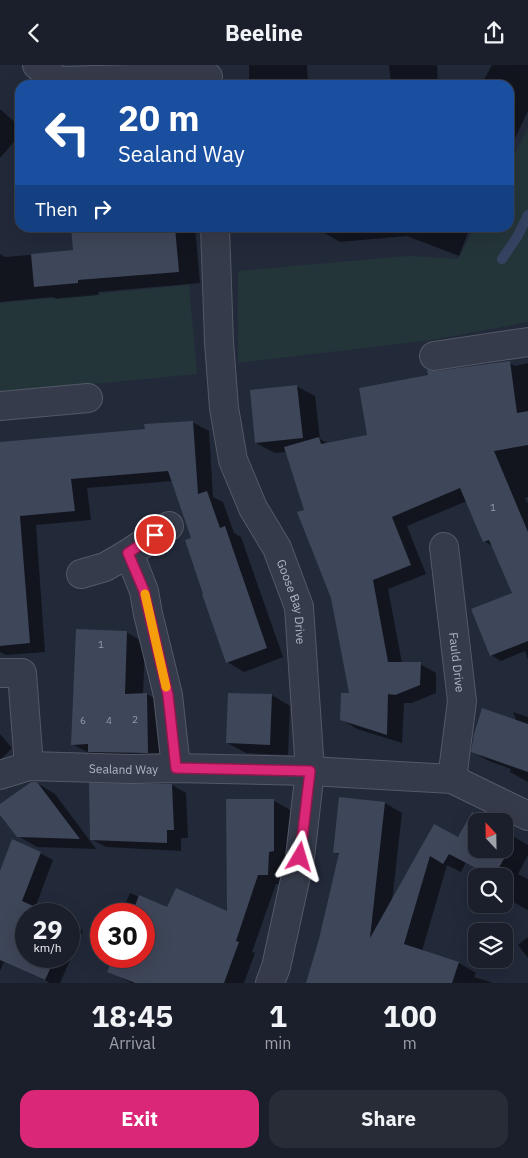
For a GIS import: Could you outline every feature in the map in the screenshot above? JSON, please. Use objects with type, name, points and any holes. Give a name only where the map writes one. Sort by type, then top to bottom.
[{"type":"street","points":[[37,65],[58,80]]},
{"type":"street","points":[[89,80],[208,76]]},
{"type":"street","name":"Goose Bay Drive","points":[[215,232],[219,341],[225,417],[233,460],[253,508],[277,548],[299,607],[310,771],[300,857],[276,967],[270,983]]},
{"type":"street","points":[[434,356],[528,342]]},
{"type":"street","points":[[0,406],[88,398]]},
{"type":"street","points":[[81,574],[105,567],[169,526]]},
{"type":"street","name":"Fauld Drive","points":[[444,547],[462,701],[452,779]]},
{"type":"street","points":[[128,553],[144,591],[167,688],[176,768]]},
{"type":"street","points":[[0,673],[22,673],[29,766]]},
{"type":"street","name":"Sealand Way","points":[[0,775],[29,766],[310,771]]},
{"type":"street","points":[[310,771],[452,779],[528,816]]},
{"type":"shaded area","points":[[528,128],[528,322],[432,340],[238,363],[238,271],[408,256],[458,259],[472,232],[514,232],[514,155]]},
{"type":"shaded area","points":[[189,285],[197,374],[0,393],[0,303]]},
{"type":"building","points":[[71,232],[175,232],[179,272],[78,280],[78,283],[34,287],[31,254],[73,250]]},
{"type":"building","points":[[510,361],[517,413],[528,411],[528,445],[494,451],[528,532],[528,641],[490,656],[471,609],[512,593],[489,540],[483,542],[460,488],[392,517],[411,565],[373,580],[388,662],[421,662],[420,685],[395,695],[388,694],[387,735],[340,720],[341,693],[349,693],[331,598],[297,512],[304,510],[284,447],[319,437],[321,444],[367,435],[359,388],[428,375],[427,370],[436,371]]},
{"type":"building","points":[[297,385],[303,438],[255,443],[250,390]]},
{"type":"building","points":[[193,421],[198,494],[207,491],[220,528],[225,526],[267,648],[226,663],[185,540],[191,538],[168,471],[71,479],[75,511],[20,516],[30,643],[0,646],[0,442],[145,429],[144,424]]},
{"type":"building","points":[[76,629],[127,631],[125,694],[147,693],[148,753],[88,752],[88,744],[71,745]]},
{"type":"building","points":[[228,693],[272,694],[270,745],[226,743]]},
{"type":"building","points":[[482,708],[528,724],[528,772],[471,752]]},
{"type":"building","points":[[31,782],[37,782],[80,839],[17,837],[0,815],[0,804]]},
{"type":"building","points":[[89,783],[172,784],[174,830],[167,830],[167,843],[90,840]]},
{"type":"building","points":[[339,797],[385,802],[370,938],[434,824],[458,837],[468,819],[468,858],[504,858],[499,868],[476,868],[449,854],[443,864],[430,856],[404,944],[459,962],[452,983],[306,983],[319,939],[339,853],[333,853]]},
{"type":"building","points":[[226,799],[274,799],[274,851],[269,852],[268,875],[258,875],[236,941],[239,942],[224,983],[135,983],[107,972],[109,968],[155,968],[155,903],[136,903],[139,895],[167,907],[176,888],[227,911]]},
{"type":"building","points":[[12,839],[41,852],[22,901],[26,903],[15,903],[15,967],[0,960],[0,871]]},
{"type":"building","points":[[18,968],[50,968],[45,980]]},
{"type":"waterway","points":[[502,259],[517,237],[528,215]]},
{"type":"slow traffic","points":[[145,594],[166,687]]},
{"type":"route","points":[[155,535],[128,553],[139,575],[144,591],[164,674],[176,768],[310,771],[300,857]]}]
